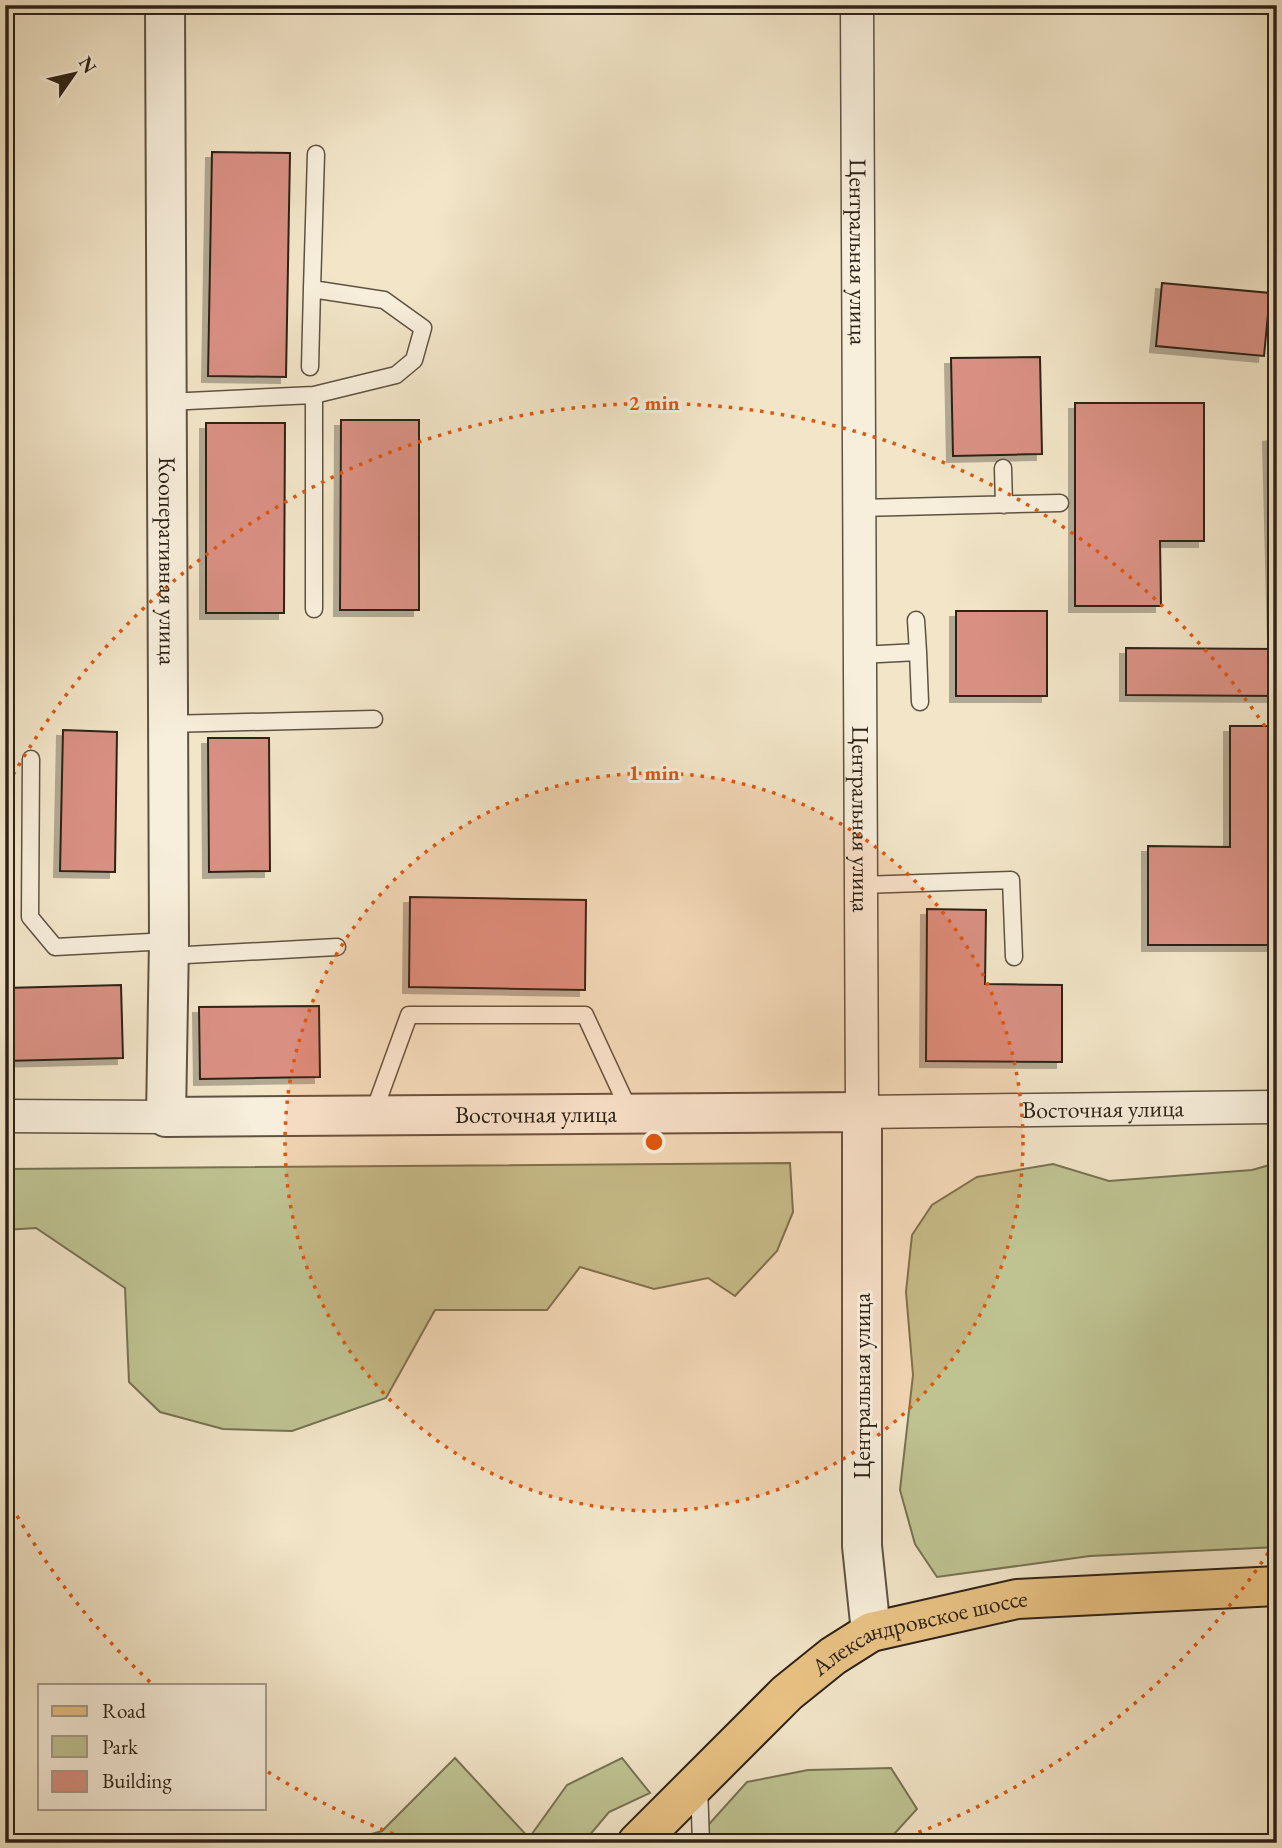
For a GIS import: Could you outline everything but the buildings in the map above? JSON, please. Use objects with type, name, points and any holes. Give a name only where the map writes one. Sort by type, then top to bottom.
[{"type":"main road","name":"Александровское шоссе","points":[[637,1843],[787,1693],[834,1656],[872,1632],[1017,1599],[1277,1586]]},
{"type":"street","name":"Кооперативная улица","points":[[165,5],[166,1117]]},
{"type":"street","name":"Центральная улица","points":[[858,5],[862,1546],[872,1632]]},
{"type":"street","name":"Восточная улица","points":[[5,1116],[372,1117],[1277,1107]]},
{"type":"lane","points":[[310,367],[316,154]]},
{"type":"lane","points":[[166,402],[314,395],[396,375],[414,360],[423,328],[384,300],[312,289]]},
{"type":"lane","points":[[314,395],[314,609]]},
{"type":"lane","points":[[1003,468],[1004,505]]},
{"type":"lane","points":[[860,508],[1060,503]]},
{"type":"lane","points":[[916,620],[920,702]]},
{"type":"lane","points":[[860,655],[918,652]]},
{"type":"lane","points":[[166,724],[374,719]]},
{"type":"lane","points":[[31,759],[30,917],[55,947],[337,947]]},
{"type":"lane","points":[[861,885],[1011,880],[1014,957]]},
{"type":"lane","points":[[372,1117],[409,1015],[585,1015],[631,1114]]},
{"type":"lane","points":[[699,1779],[701,1843]]},
{"type":"green space","points":[[790,1163],[793,1212],[777,1251],[735,1296],[708,1278],[654,1289],[580,1267],[547,1310],[435,1310],[386,1398],[292,1431],[223,1429],[160,1412],[129,1382],[125,1288],[36,1228],[5,1230],[5,1169]]},
{"type":"green space","points":[[1277,1163],[1277,1547],[1090,1556],[937,1577],[915,1544],[900,1490],[913,1375],[906,1292],[912,1235],[932,1205],[977,1177],[1053,1164],[1109,1181],[1252,1170]]},
{"type":"green space","points":[[455,1758],[529,1838],[567,1785],[622,1758],[650,1793],[609,1812],[583,1843],[340,1843],[382,1831]]},
{"type":"green space","points":[[891,1768],[917,1809],[886,1843],[692,1843],[747,1782],[808,1770]]}]
